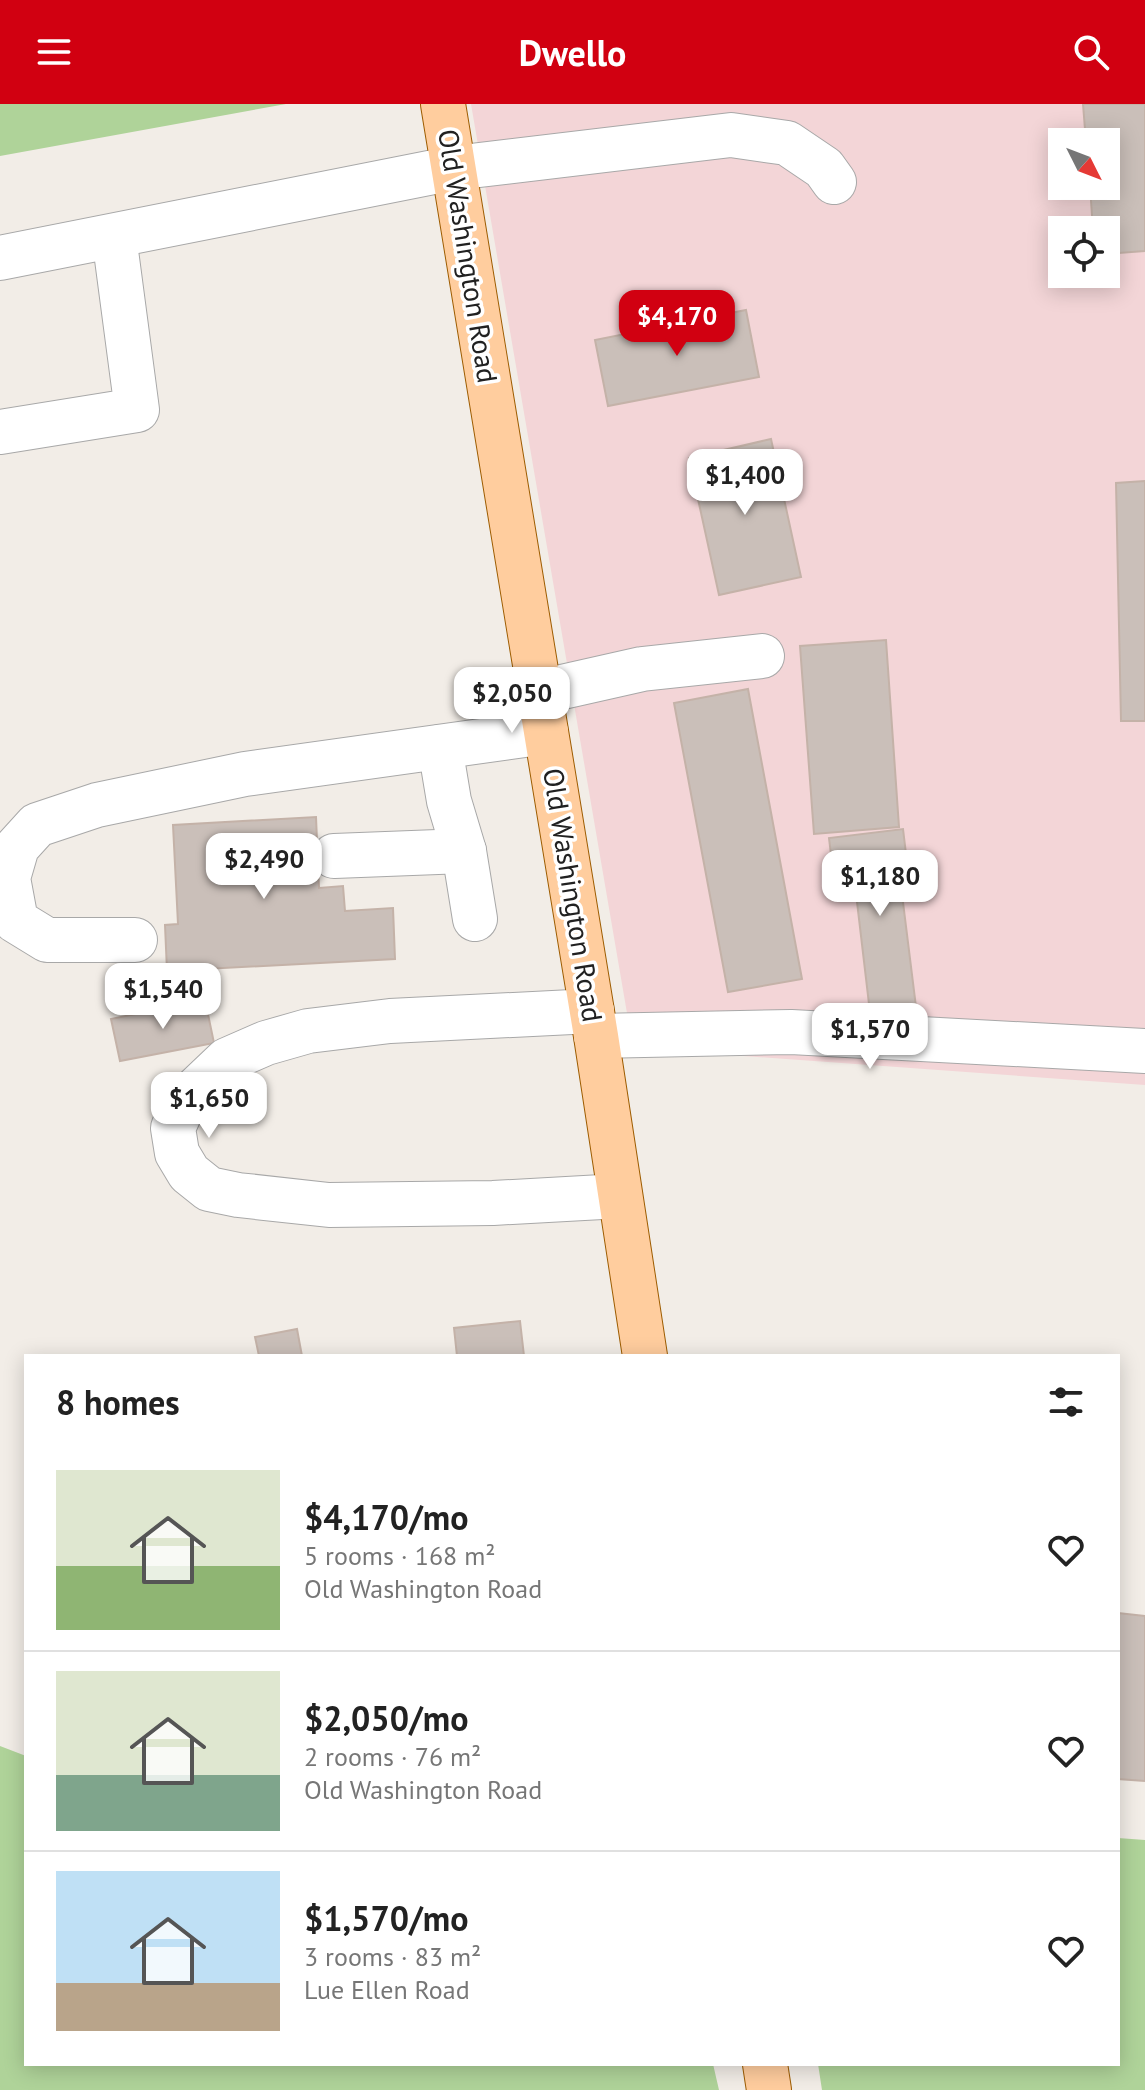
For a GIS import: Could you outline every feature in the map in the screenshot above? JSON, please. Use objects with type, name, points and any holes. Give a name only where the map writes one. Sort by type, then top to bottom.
[{"type":"main road","name":"Old Washington Road","points":[[443,104],[594,1023],[645,1354]]},
{"type":"main road","points":[[765,2066],[769,2090]]},
{"type":"street","points":[[0,258],[454,168],[731,135],[787,143],[824,168],[834,182]]},
{"type":"street","points":[[0,432],[137,410],[114,236]]},
{"type":"street","points":[[135,940],[47,940],[16,921],[8,878],[17,847],[37,825],[97,805],[245,774],[440,747],[543,712],[642,669],[762,656]]},
{"type":"street","points":[[440,747],[449,801],[464,851],[475,919]]},
{"type":"street","points":[[334,856],[464,851]]},
{"type":"street","points":[[620,1196],[493,1203],[329,1205],[238,1195],[209,1189],[189,1173],[177,1153],[173,1128],[186,1099],[227,1060],[266,1043],[308,1031],[390,1021],[594,1023],[1145,1051]]},
{"type":"shaded area","points":[[471,104],[1145,104],[1145,1085],[633,1048]]},
{"type":"green space","points":[[0,104],[286,104],[0,156]]},
{"type":"green space","points":[[0,1746],[24,1755],[24,2066],[713,2066],[719,2090],[0,2090]]},
{"type":"green space","points":[[1120,1838],[1145,1840],[1145,2090],[822,2090],[818,2066],[1120,2066]]},
{"type":"building","points":[[1083,104],[1145,104],[1145,251],[1120,253],[1120,216],[1092,216],[1091,200],[1120,200],[1120,128],[1085,128]]},
{"type":"building","points":[[746,310],[759,377],[608,406],[595,340]]},
{"type":"building","points":[[771,439],[801,577],[719,595],[689,458]]},
{"type":"building","points":[[1145,481],[1145,721],[1121,721],[1116,483]]},
{"type":"building","points":[[886,640],[899,827],[814,834],[800,646]]},
{"type":"building","points":[[748,689],[802,979],[728,992],[674,703]]},
{"type":"building","points":[[316,817],[319,888],[343,886],[345,911],[393,908],[395,959],[167,971],[165,925],[178,924],[173,825]]},
{"type":"building","points":[[903,829],[907,862],[898,862],[917,1015],[871,1021],[853,868],[833,871],[829,838]]},
{"type":"building","points":[[205,1000],[214,1043],[120,1061],[111,1019]]},
{"type":"building","points":[[520,1321],[524,1354],[457,1354],[454,1328]]},
{"type":"building","points":[[297,1329],[302,1354],[259,1354],[255,1337]]},
{"type":"building","points":[[1120,1613],[1145,1616],[1145,1781],[1120,1779]]}]
